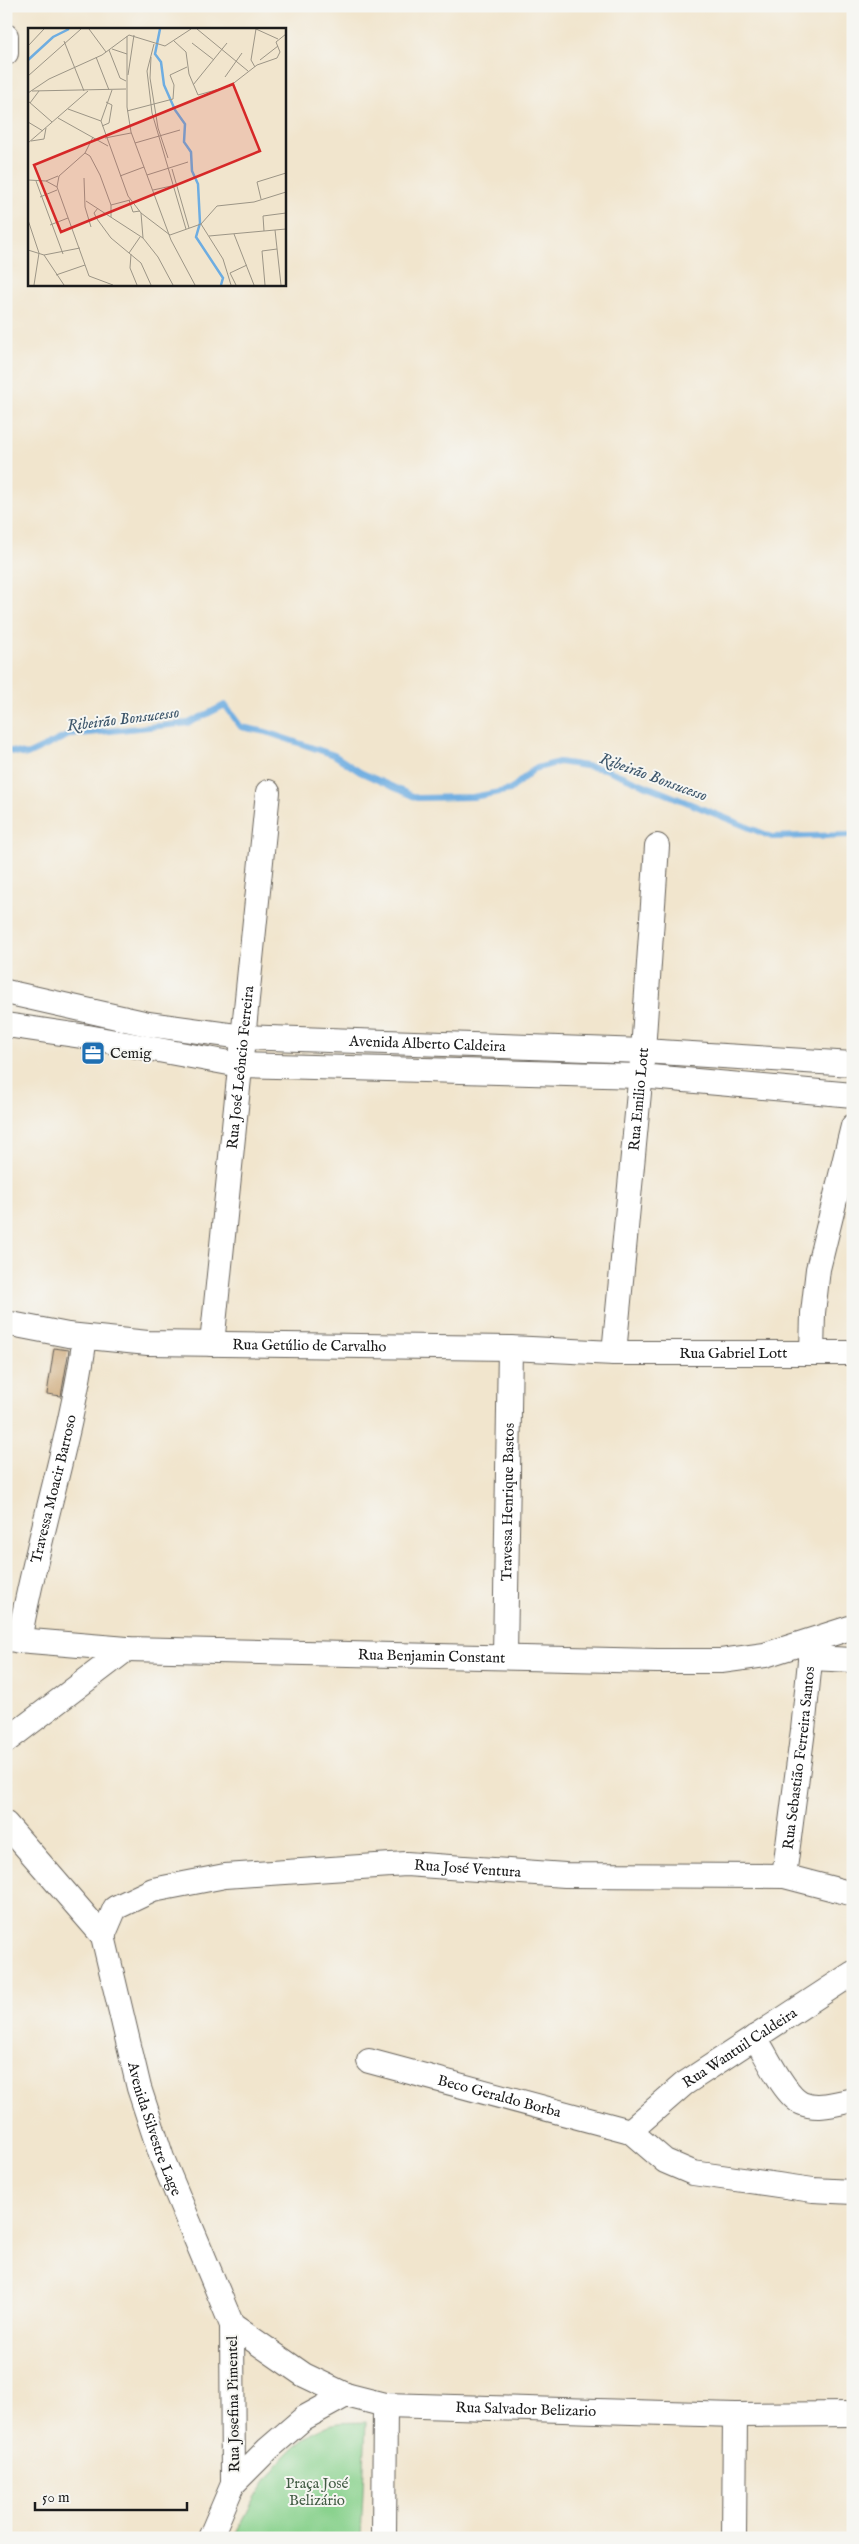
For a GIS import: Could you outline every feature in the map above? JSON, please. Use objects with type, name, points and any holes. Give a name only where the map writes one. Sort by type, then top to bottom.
[{"type":"street","points":[[6,36],[6,53]]},
{"type":"street","name":"Rua José Leôncio Ferreira","points":[[212,1344],[268,792]]},
{"type":"street","name":"Rua Emilio Lott","points":[[614,1353],[640,1076],[657,846]]},
{"type":"street","name":"Avenida Alberto Caldeira","points":[[6,992],[148,1024],[243,1037],[642,1051],[853,1064]]},
{"type":"street","name":"Avenida Alberto Caldeira","points":[[6,1025],[88,1037],[240,1066],[640,1076],[853,1095]]},
{"type":"street","points":[[812,1353],[813,1313],[818,1268],[853,1126]]},
{"type":"street","name":"Rua Getúlio de Carvalho","points":[[6,1323],[85,1337],[148,1343],[510,1348],[614,1353]]},
{"type":"street","name":"Travessa Moacir Barroso","points":[[13,1640],[31,1577],[74,1406],[85,1337]]},
{"type":"street","name":"Travessa Henrique Bastos","points":[[505,1656],[510,1348]]},
{"type":"street","name":"Rua Gabriel Lott","points":[[614,1353],[853,1353]]},
{"type":"street","name":"Rua Benjamin Constant","points":[[13,1640],[127,1649],[721,1661],[811,1650],[853,1627]]},
{"type":"street","points":[[6,1741],[127,1649]]},
{"type":"street","points":[[811,1650],[853,1660]]},
{"type":"street","name":"Rua Sebastião Ferreira Santos","points":[[784,1876],[803,1730],[811,1650]]},
{"type":"street","name":"Avenida Silvestre Lage","points":[[6,1824],[103,1936],[139,2088],[162,2158],[232,2325]]},
{"type":"street","name":"Rua José Ventura","points":[[103,1936],[115,1908],[153,1890],[224,1876],[406,1864],[565,1875],[784,1876],[853,1894]]},
{"type":"street","name":"Rua Wantuil Caldeira","points":[[630,2131],[684,2084],[853,1972]]},
{"type":"street","points":[[755,2037],[790,2094],[802,2104],[823,2106],[853,2100]]},
{"type":"street","name":"Beco Geraldo Borba","points":[[369,2060],[630,2131]]},
{"type":"street","points":[[630,2131],[665,2161],[693,2173],[813,2190],[853,2192]]},
{"type":"street","points":[[232,2325],[304,2375],[346,2395]]},
{"type":"street","name":"Rua Josefina Pimentel","points":[[210,2538],[233,2484],[232,2325]]},
{"type":"street","points":[[233,2484],[268,2449],[304,2418],[346,2395]]},
{"type":"street","name":"Rua Salvador Belizario","points":[[346,2395],[385,2405],[734,2415],[853,2414]]},
{"type":"street","points":[[384,2538],[385,2405]]},
{"type":"street","points":[[734,2415],[734,2538]]},
{"type":"green space","name":"Praça José Belizário","points":[[366,2422],[361,2538],[234,2538],[260,2489],[271,2473],[296,2445],[311,2434],[331,2424]]},
{"type":"building","points":[[54,1348],[69,1350],[61,1396],[47,1394]]},
{"type":"waterway","name":"Ribeirão Bonsucesso","points":[[6,750],[27,755],[69,735],[189,723],[225,705],[241,727],[266,732],[334,755],[360,772],[417,798],[473,797],[510,790],[534,769],[559,762],[605,769],[772,837],[853,835]]},
{"type":"place","name":"Cemig","points":[[93,1053]]}]
